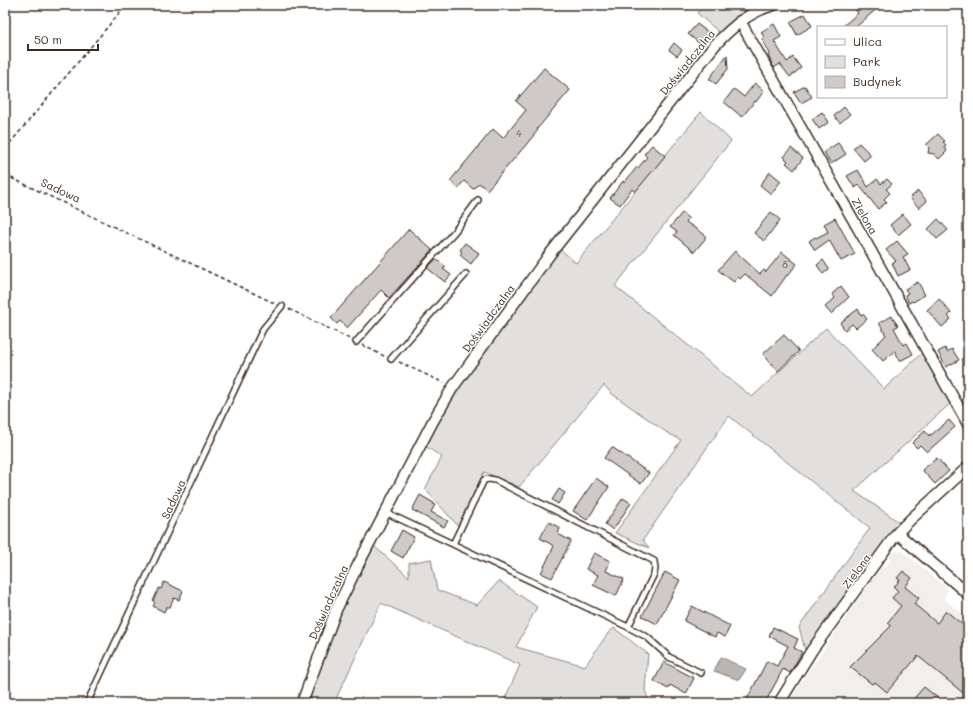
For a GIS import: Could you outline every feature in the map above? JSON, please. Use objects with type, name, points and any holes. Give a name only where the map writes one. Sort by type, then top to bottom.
[{"type":"street","name":"Doświadczalna","points":[[302,703],[336,610],[384,511],[432,421],[453,387],[569,230],[715,45],[740,21],[763,6],[774,5]]},
{"type":"street","name":"Zielona","points":[[740,21],[968,424]]},
{"type":"street","name":"Zielona","points":[[779,703],[812,650],[897,534],[968,466]]},
{"type":"street","points":[[897,534],[968,594]]},
{"type":"lane","points":[[356,342],[455,231],[478,200]]},
{"type":"lane","points":[[391,359],[466,274]]},
{"type":"lane","name":"Sadowa","points":[[87,703],[263,329],[282,306]]},
{"type":"lane","points":[[453,544],[484,480],[495,480],[654,561],[654,574],[628,627]]},
{"type":"lane","points":[[384,511],[628,627],[647,637],[669,657],[701,673]]},
{"type":"path","points":[[5,149],[126,5]]},
{"type":"path","name":"Sadowa","points":[[5,175],[391,359],[453,387]]},
{"type":"shaded area","points":[[902,551],[948,589],[944,599],[968,618],[968,703],[788,703],[881,567],[885,567],[890,561],[889,555],[893,552]]},
{"type":"shaded area","points":[[721,657],[746,669],[739,680],[714,671]]},
{"type":"green space","points":[[704,5],[751,5],[720,33],[697,13]]},
{"type":"green space","points":[[701,112],[731,141],[615,286],[752,397],[826,328],[884,389],[923,352],[952,402],[854,491],[899,522],[805,650],[799,627],[870,528],[729,416],[643,540],[649,548],[615,533],[681,440],[666,432],[611,393],[604,385],[519,487],[484,472],[458,526],[425,489],[442,457],[425,446],[456,393],[560,249],[576,263]]},
{"type":"green space","points":[[374,546],[409,577],[409,563],[431,559],[437,590],[477,605],[499,581],[537,607],[516,647],[585,666],[609,632],[614,628],[648,654],[645,690],[650,703],[503,703],[520,665],[381,603],[334,703],[307,703],[340,615]]},
{"type":"building","points":[[851,5],[881,5],[857,26],[843,26],[858,13]]},
{"type":"building","points":[[805,14],[812,26],[797,35],[790,22]]},
{"type":"building","points":[[697,24],[708,32],[699,43],[688,34]]},
{"type":"building","points":[[774,24],[781,37],[774,41],[787,62],[793,57],[801,68],[790,77],[780,64],[774,68],[768,55],[770,54],[762,39],[764,37],[761,32]]},
{"type":"building","points":[[674,43],[682,50],[677,56],[669,50]]},
{"type":"building","points":[[727,55],[728,69],[716,84],[709,79]]},
{"type":"building","points":[[544,68],[570,90],[487,190],[479,183],[473,189],[464,181],[458,188],[450,181],[493,129],[503,138],[526,110],[516,101]]},
{"type":"building","points":[[755,83],[764,91],[742,117],[724,102],[734,89],[744,97]]},
{"type":"building","points":[[805,86],[812,97],[801,103],[794,92]]},
{"type":"building","points":[[844,107],[850,114],[840,123],[834,116]]},
{"type":"building","points":[[822,112],[829,122],[819,129],[812,119]]},
{"type":"building","points":[[938,134],[945,141],[943,142],[946,145],[944,147],[947,151],[939,159],[934,154],[928,153],[929,148],[926,145]]},
{"type":"building","points":[[838,143],[846,154],[831,164],[824,152]]},
{"type":"building","points":[[859,143],[871,155],[864,161],[853,148]]},
{"type":"building","points":[[652,145],[665,156],[635,192],[632,189],[620,205],[610,198],[623,181],[624,183],[647,157],[644,154]]},
{"type":"building","points":[[791,148],[803,158],[794,170],[786,163],[788,161],[784,157]]},
{"type":"building","points":[[858,170],[868,187],[877,179],[881,184],[887,179],[892,184],[886,189],[890,193],[884,199],[887,202],[878,209],[859,185],[855,188],[847,176]]},
{"type":"building","points":[[770,172],[781,181],[771,194],[760,185]]},
{"type":"building","points":[[918,191],[927,201],[919,208],[910,198]]},
{"type":"building","points":[[771,212],[780,220],[764,241],[754,233]]},
{"type":"building","points":[[682,213],[689,219],[686,222],[705,235],[705,239],[694,252],[674,235],[677,232],[670,227]]},
{"type":"building","points":[[903,214],[911,224],[898,235],[890,225]]},
{"type":"building","points":[[835,218],[855,254],[841,261],[829,240],[815,250],[809,241],[828,232],[824,224]]},
{"type":"building","points":[[938,219],[948,230],[937,239],[928,229]]},
{"type":"building","points":[[409,229],[432,250],[429,254],[389,298],[381,290],[347,328],[340,321],[337,324],[331,318]]},
{"type":"building","points":[[897,241],[908,254],[903,257],[910,270],[898,276],[892,263],[896,261],[886,250]]},
{"type":"building","points":[[465,243],[479,253],[471,264],[460,255],[462,252],[460,250]]},
{"type":"building","points":[[735,251],[760,274],[764,270],[766,272],[782,252],[797,264],[772,296],[745,274],[740,279],[738,277],[734,282],[718,270]]},
{"type":"building","points":[[436,259],[446,267],[443,269],[451,275],[445,282],[427,268]]},
{"type":"building","points":[[823,260],[829,269],[823,274],[817,265]]},
{"type":"building","points":[[918,282],[925,295],[909,303],[905,295],[908,293],[905,289]]},
{"type":"building","points":[[841,286],[849,297],[831,314],[825,307],[835,298],[832,294]]},
{"type":"building","points":[[939,299],[951,313],[948,316],[951,319],[942,327],[927,310]]},
{"type":"building","points":[[858,309],[861,315],[863,314],[867,319],[856,328],[852,324],[845,330],[840,323]]},
{"type":"building","points":[[892,316],[898,326],[894,328],[903,345],[907,343],[913,354],[900,361],[895,351],[883,361],[872,349],[886,335],[879,323]]},
{"type":"building","points":[[784,335],[799,351],[778,371],[763,354]]},
{"type":"building","points":[[945,348],[947,352],[952,349],[959,360],[946,367],[938,352]]},
{"type":"building","points":[[949,420],[955,427],[927,452],[920,445],[917,448],[912,443],[925,431],[929,436]]},
{"type":"building","points":[[612,447],[649,473],[641,484],[604,458]]},
{"type":"building","points":[[937,458],[949,471],[935,484],[922,470]]},
{"type":"building","points":[[596,478],[609,487],[587,520],[573,511]]},
{"type":"building","points":[[559,489],[565,493],[558,504],[552,500]]},
{"type":"building","points":[[420,495],[434,503],[433,504],[435,505],[431,512],[448,521],[444,527],[412,510]]},
{"type":"building","points":[[623,498],[631,503],[613,530],[605,524]]},
{"type":"building","points":[[549,522],[560,528],[558,534],[571,541],[552,578],[541,573],[554,546],[540,538]]},
{"type":"building","points":[[402,530],[414,537],[403,558],[391,551]]},
{"type":"building","points":[[594,553],[610,561],[606,571],[624,579],[616,596],[593,585],[598,575],[586,569]]},
{"type":"building","points":[[903,571],[912,578],[905,587],[919,598],[914,604],[937,623],[946,611],[968,629],[968,697],[918,656],[887,692],[875,682],[872,684],[850,667],[891,626],[888,622],[901,606],[892,598],[898,591],[894,587],[900,580],[897,578]]},
{"type":"building","points":[[665,572],[680,580],[657,624],[642,616]]},
{"type":"building","points":[[164,582],[183,591],[179,600],[174,598],[170,607],[166,607],[164,612],[153,606],[155,603],[153,601],[159,588],[161,589]]},
{"type":"building","points":[[692,606],[730,626],[725,637],[717,633],[715,637],[684,621]]},
{"type":"building","points":[[773,627],[798,639],[794,648],[802,652],[790,673],[783,669],[765,703],[745,703],[767,661],[777,666],[788,646],[769,636]]},
{"type":"building","points":[[664,662],[694,678],[686,694],[670,685],[668,689],[654,681]]},
{"type":"building","points":[[924,687],[944,703],[910,703]]}]
